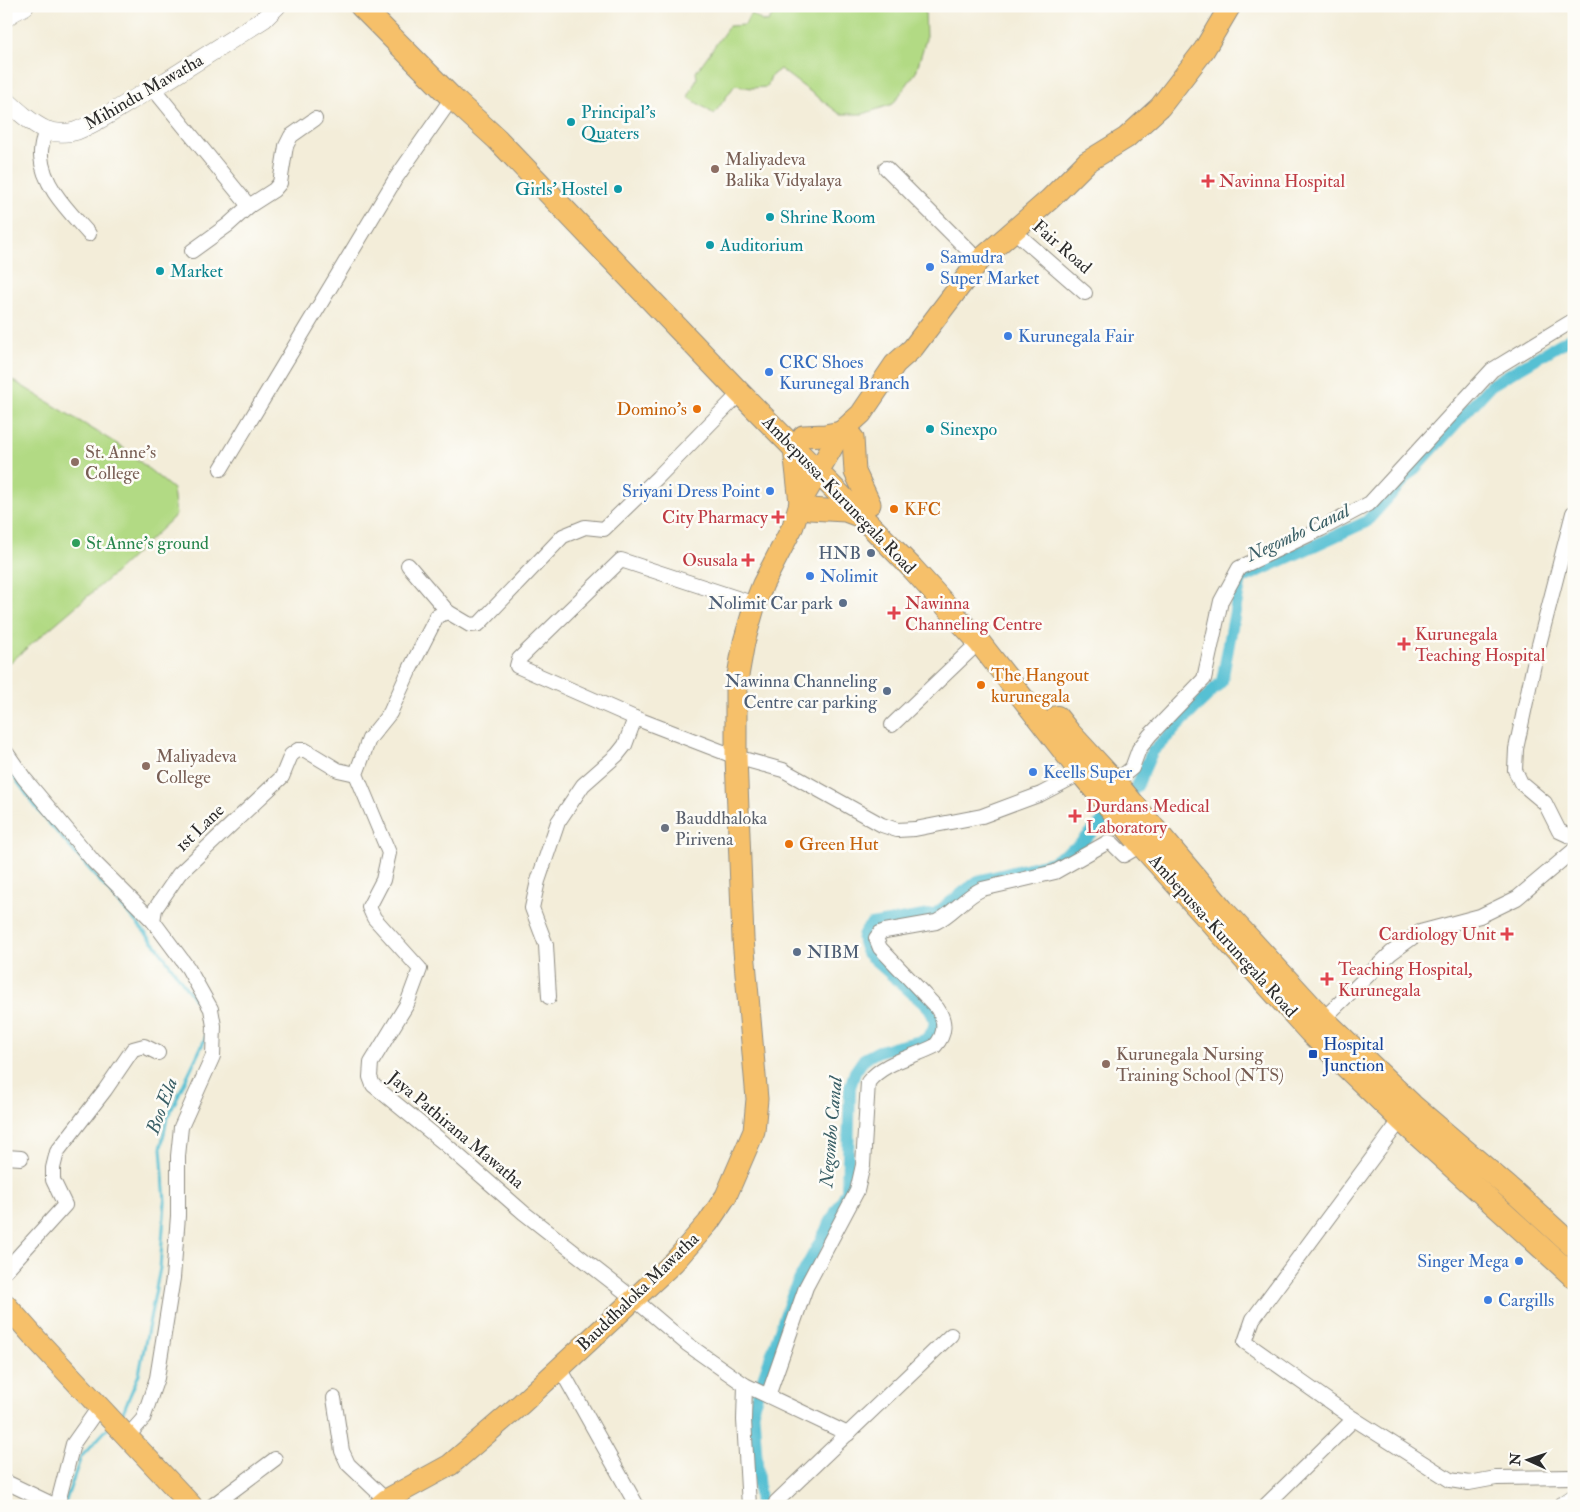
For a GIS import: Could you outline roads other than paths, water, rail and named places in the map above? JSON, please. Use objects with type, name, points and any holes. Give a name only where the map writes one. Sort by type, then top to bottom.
[{"type":"highway","name":"Ambepussa-Kurunegala Road","points":[[360,6],[540,183],[740,394],[798,442]]},
{"type":"highway","name":"Ambepussa-Kurunegala Road","points":[[379,6],[547,172],[698,327],[826,472],[865,511],[923,559],[990,633],[1069,732],[1136,829],[1316,1025],[1574,1277]]},
{"type":"highway","name":"Ambepussa-Kurunegala Road","points":[[865,511],[912,568],[980,642],[1081,773],[1110,792]]},
{"type":"highway","name":"Ambepussa-Kurunegala Road","points":[[1136,829],[1223,910],[1316,1025]]},
{"type":"highway","name":"Ambepussa-Kurunegala Road","points":[[1406,1112],[1515,1193],[1574,1248]]},
{"type":"main road","name":"Bauddhaloka Mawatha","points":[[383,1503],[450,1464],[521,1404],[674,1262],[708,1223],[726,1196],[754,1131],[757,1098],[743,939],[736,757],[736,687],[744,642],[763,584],[804,506],[860,414],[895,364],[913,348],[979,261],[1050,199],[1087,162],[1126,138],[1160,107],[1204,50],[1230,6]]},
{"type":"main road","points":[[847,435],[865,511],[845,511],[804,506],[798,442],[825,436],[847,435]]},
{"type":"main road","points":[[6,1305],[192,1506]]},
{"type":"street","points":[[6,18],[25,6]]},
{"type":"street","name":"Mihindu Mawatha","points":[[6,100],[29,120],[45,130],[74,132],[134,100],[264,20],[277,6]]},
{"type":"street","points":[[152,88],[249,206]]},
{"type":"street","points":[[221,469],[396,178],[452,98]]},
{"type":"street","points":[[192,252],[249,206],[274,190],[280,183],[288,141],[291,136],[315,119]]},
{"type":"street","points":[[45,130],[40,154],[49,184],[89,234]]},
{"type":"street","points":[[886,168],[979,261]]},
{"type":"street","name":"Fair Road","points":[[1013,230],[1085,293]]},
{"type":"street","points":[[1110,792],[1132,768],[1139,749],[1150,735],[1204,680],[1221,601],[1239,568],[1370,503],[1492,370],[1574,320]]},
{"type":"street","points":[[408,565],[448,612],[470,625],[479,624],[562,536],[584,526],[604,529],[740,394]]},
{"type":"street","points":[[1573,513],[1534,664],[1516,748],[1516,770],[1521,784],[1546,803],[1559,831],[1574,838]]},
{"type":"street","points":[[755,604],[621,560],[519,659],[517,666],[635,718],[736,757],[784,770],[882,825],[897,830],[915,829],[982,816],[1041,794],[1081,773]]},
{"type":"street","points":[[356,774],[369,739],[390,714],[409,670],[437,616],[448,612]]},
{"type":"street","points":[[892,725],[980,642]]},
{"type":"street","points":[[550,997],[546,945],[532,908],[538,880],[558,822],[583,785],[617,755],[625,745],[635,718]]},
{"type":"street","name":"1st Lane","points":[[154,921],[155,909],[179,874],[282,777],[291,755],[298,750],[305,750],[338,770],[356,774]]},
{"type":"street","points":[[6,752],[24,778],[94,862],[154,921],[188,968],[211,1009],[214,1026],[213,1056],[181,1127],[178,1156],[178,1216],[173,1278],[157,1378],[142,1419],[124,1433]]},
{"type":"street","name":"Jaya Pathirana Mawatha","points":[[356,774],[389,852],[383,880],[369,907],[374,918],[420,969],[407,1004],[371,1063],[370,1077],[373,1085],[444,1143],[524,1213],[634,1299]]},
{"type":"street","points":[[768,1396],[806,1287],[857,1192],[863,1165],[868,1082],[874,1074],[884,1068],[935,1046],[943,1032],[944,1023],[942,1015],[880,948],[876,938],[880,932],[936,922],[943,919],[973,893],[982,889],[1055,872],[1108,842],[1112,843],[1124,854],[1136,829]]},
{"type":"street","points":[[1316,1025],[1391,953],[1420,932],[1480,916],[1517,898],[1574,850]]},
{"type":"street","points":[[6,1270],[65,1205],[53,1180],[52,1168],[57,1152],[105,1090],[133,1049],[144,1046],[158,1053]]},
{"type":"street","points":[[1406,1112],[1253,1319],[1245,1342],[1354,1419],[1450,1480],[1469,1484],[1496,1478],[1574,1477]]},
{"type":"street","points":[[6,1157],[21,1158]]},
{"type":"street","points":[[634,1299],[687,1344],[745,1385],[848,1434]]},
{"type":"street","points":[[776,1506],[776,1502],[951,1334]]},
{"type":"street","points":[[560,1368],[637,1506]]},
{"type":"street","points":[[745,1385],[744,1420],[749,1506]]},
{"type":"street","points":[[334,1398],[342,1451],[348,1464],[383,1503]]},
{"type":"street","points":[[6,1482],[57,1506],[73,1444],[99,1407]]},
{"type":"street","points":[[1266,1506],[1354,1419]]},
{"type":"street","points":[[212,1506],[276,1459]]},
{"type":"street","points":[[1562,1506],[1574,1498]]},
{"type":"waterway","name":"Negombo Canal","points":[[760,1506],[753,1407],[794,1290],[847,1191],[850,1087],[855,1072],[864,1059],[879,1051],[925,1040],[933,1031],[935,1021],[930,1009],[867,953],[863,941],[865,932],[871,925],[935,914],[978,881],[1052,862],[1078,846],[1137,786],[1152,752],[1222,681],[1241,579],[1366,522],[1491,385],[1574,336]]},
{"type":"waterway","name":"Boo Ela","points":[[6,766],[41,814],[156,945],[202,1010],[207,1023]]},
{"type":"waterway","name":"Boo Ela","points":[[120,1416],[139,1374],[160,1268],[165,1202],[161,1148],[167,1119],[205,1039],[207,1029]]},
{"type":"waterway","name":"Boo Ela","points":[[65,1503],[81,1457],[108,1428]]},
{"type":"place","name":"Principal's Quaters","points":[[571,122]]},
{"type":"place","name":"Maliyadeva Balika Vidyalaya","points":[[715,169]]},
{"type":"place","name":"Navinna Hospital","points":[[1208,181]]},
{"type":"place","name":"Girls' Hostel","points":[[618,189]]},
{"type":"place","name":"Shrine Room","points":[[770,217]]},
{"type":"place","name":"Auditorium","points":[[710,245]]},
{"type":"place","name":"Samudra Super Market","points":[[930,267]]},
{"type":"place","name":"Market","points":[[160,271]]},
{"type":"place","name":"Kurunegala Fair","points":[[1008,336]]},
{"type":"place","name":"CRC Shoes Kurunegal Branch","points":[[769,372]]},
{"type":"place","name":"Domino's","points":[[697,409]]},
{"type":"place","name":"Sinexpo","points":[[930,429]]},
{"type":"place","name":"St. Anne's College","points":[[75,462]]},
{"type":"place","name":"Sriyani Dress Point","points":[[770,491]]},
{"type":"place","name":"KFC","points":[[894,509]]},
{"type":"place","name":"City Pharmacy","points":[[778,517]]},
{"type":"place","name":"St Anne's ground","points":[[76,543]]},
{"type":"place","name":"HNB","points":[[871,553]]},
{"type":"place","name":"Osusala","points":[[748,560]]},
{"type":"place","name":"Nolimit","points":[[810,576]]},
{"type":"place","name":"Nolimit Car park","points":[[843,603]]},
{"type":"place","name":"Nawinna Channeling Centre","points":[[894,613]]},
{"type":"place","name":"Kurunegala Teaching Hospital","points":[[1404,644]]},
{"type":"place","name":"The Hangout kurunegala","points":[[981,685]]},
{"type":"place","name":"Nawinna Channeling Centre car parking","points":[[887,691]]},
{"type":"place","name":"Maliyadeva College","points":[[146,766]]},
{"type":"place","name":"Keells Super","points":[[1033,772]]},
{"type":"place","name":"Durdans Medical Laboratory","points":[[1075,816]]},
{"type":"place","name":"Bauddhaloka Pirivena","points":[[665,828]]},
{"type":"place","name":"Green Hut","points":[[789,844]]},
{"type":"place","name":"Cardiology Unit","points":[[1507,934]]},
{"type":"place","name":"NIBM","points":[[797,952]]},
{"type":"place","name":"Teaching Hospital, Kurunegala","points":[[1327,979]]},
{"type":"place","name":"Hospital Junction","points":[[1313,1054]]},
{"type":"place","name":"Kurunegala Nursing Training School (NTS)","points":[[1106,1064]]},
{"type":"place","name":"Singer Mega","points":[[1519,1261]]},
{"type":"place","name":"Cargills","points":[[1488,1300]]}]
